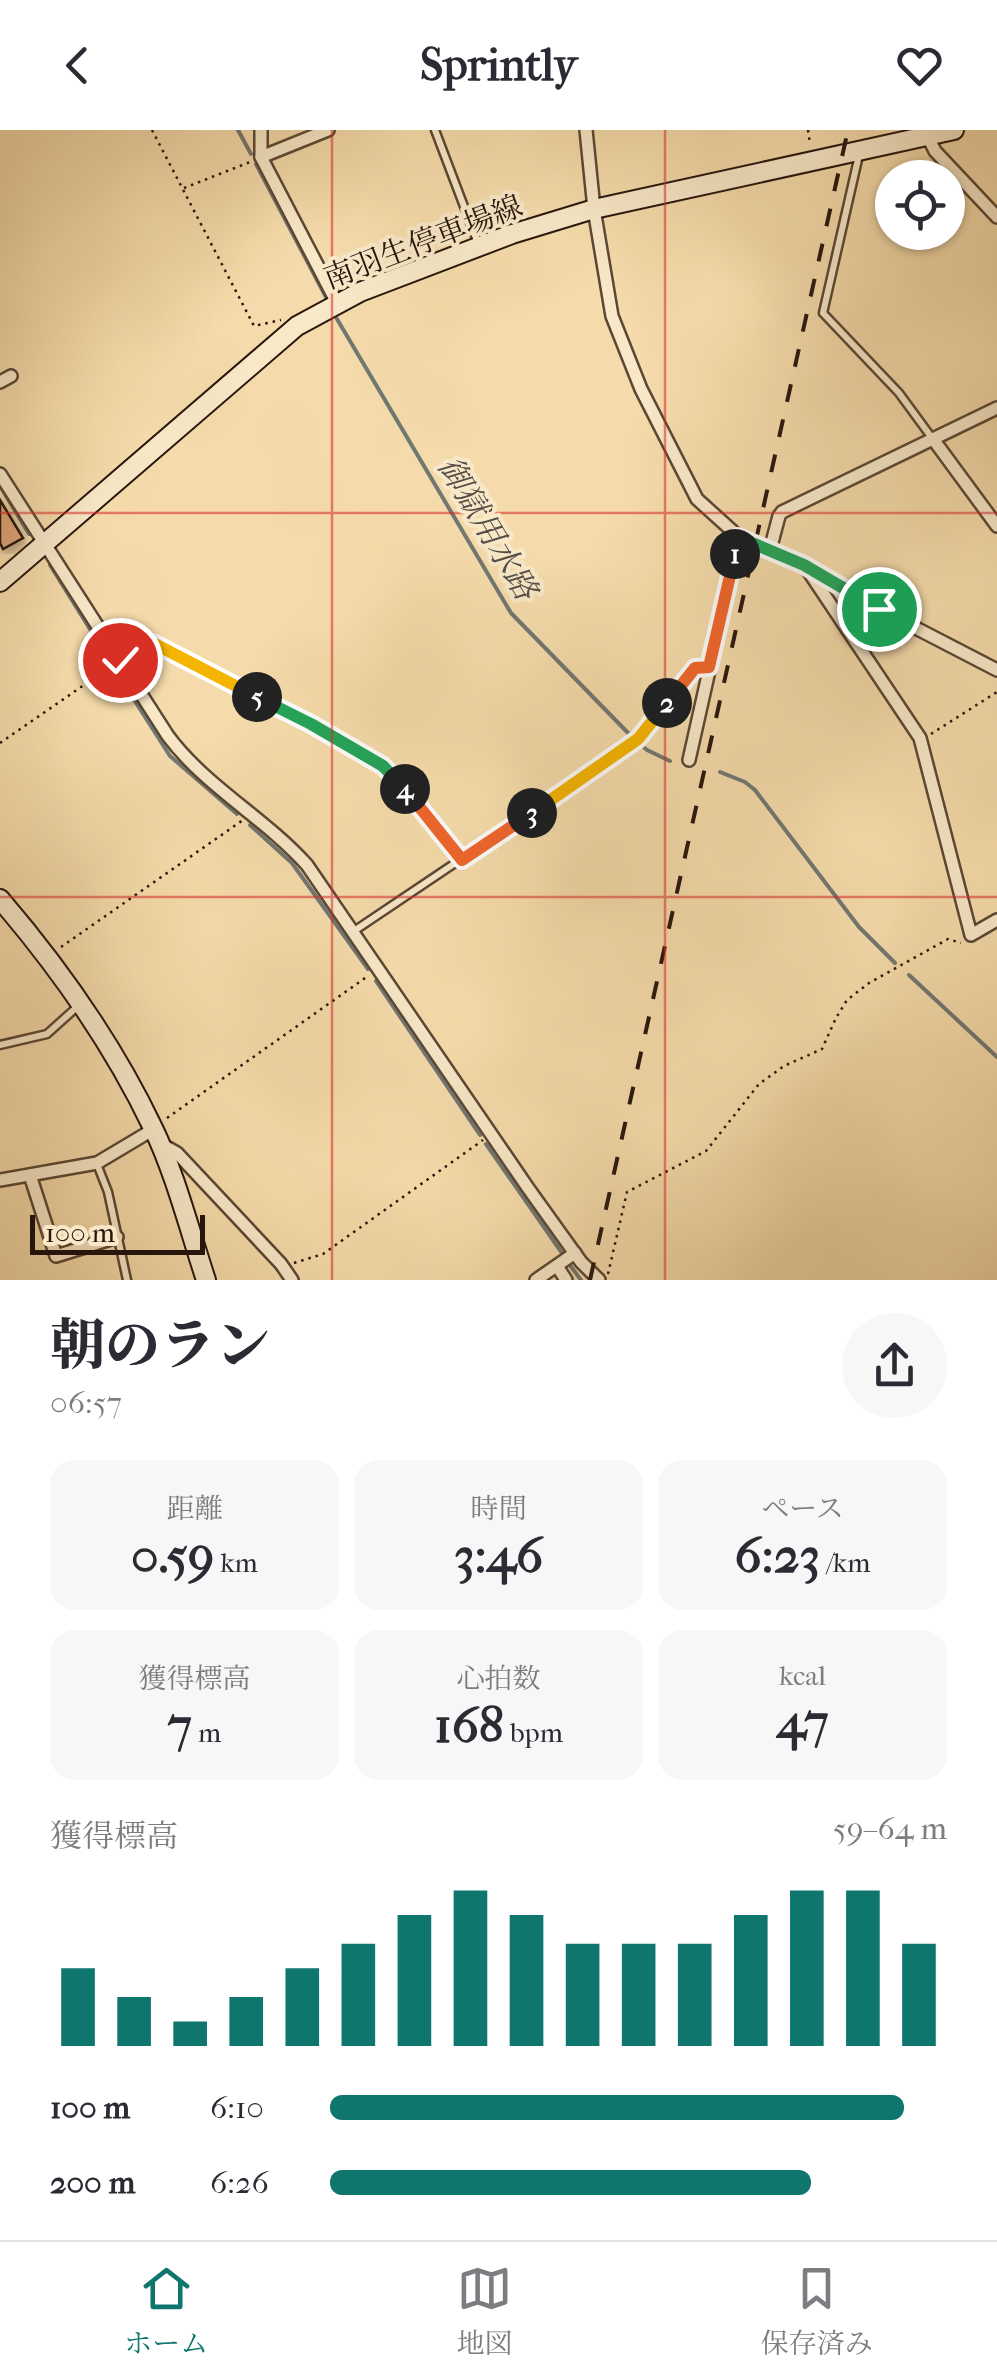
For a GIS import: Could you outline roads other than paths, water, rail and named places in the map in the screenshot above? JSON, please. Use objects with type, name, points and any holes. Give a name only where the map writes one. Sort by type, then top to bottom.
[{"type":"main road","name":"南羽生停車場線","points":[[0,582],[297,326],[360,292],[512,234],[594,210],[954,130]]},
{"type":"main road","points":[[0,898],[82,1002],[111,1048],[157,1137],[206,1280]]},
{"type":"street","points":[[261,130],[261,157],[337,304]]},
{"type":"street","points":[[261,157],[328,130]]},
{"type":"street","points":[[586,130],[594,210],[612,316],[641,389],[698,498],[738,537],[804,565],[997,670]]},
{"type":"street","points":[[928,136],[930,146],[997,217]]},
{"type":"street","points":[[770,550],[782,512],[997,408]]},
{"type":"street","points":[[933,439],[997,526]]},
{"type":"street","points":[[0,474],[168,736],[188,760],[280,837],[307,865],[574,1253],[603,1280]]},
{"type":"street","points":[[690,760],[738,537]]},
{"type":"street","points":[[804,565],[920,741],[971,935],[997,920]]},
{"type":"street","points":[[0,1180],[97,1163],[157,1137],[288,1275]]},
{"type":"street","points":[[30,1175],[56,1256],[118,1237]]},
{"type":"street","points":[[536,1280],[574,1253]]},
{"type":"street","points":[[557,1266],[566,1280]]},
{"type":"lane","points":[[436,130],[480,247]]},
{"type":"lane","points":[[860,150],[824,313],[899,393],[933,439]]},
{"type":"lane","points":[[120,660],[138,646],[153,643],[326,732],[383,766],[462,860]]},
{"type":"lane","points":[[354,931],[631,745],[695,668],[709,667]]},
{"type":"lane","points":[[0,1045],[47,1034],[82,1002]]},
{"type":"lane","points":[[97,1163],[108,1192],[126,1280]]},
{"type":"waterway","name":"御獄用水路","points":[[238,130],[251,154]]},
{"type":"waterway","name":"御獄用水路","points":[[256,164],[328,301]]},
{"type":"waterway","name":"御獄用水路","points":[[337,319],[511,613],[632,737]]},
{"type":"waterway","points":[[0,486],[29,534]]},
{"type":"waterway","points":[[50,565],[108,658]]},
{"type":"waterway","points":[[117,673],[170,756],[237,814]]},
{"type":"waterway","name":"御獄用水路","points":[[640,744],[670,761]]},
{"type":"waterway","name":"御獄用水路","points":[[720,772],[755,790],[859,927],[895,963]]},
{"type":"waterway","points":[[250,825],[292,863],[368,969]]},
{"type":"waterway","name":"御獄用水路","points":[[909,975],[997,1057]]},
{"type":"waterway","points":[[376,981],[480,1135]]},
{"type":"waterway","points":[[486,1144],[562,1253]]},
{"type":"waterway","points":[[569,1264],[581,1280]]},
{"type":"railway","points":[[590,1280],[848,130]]}]
